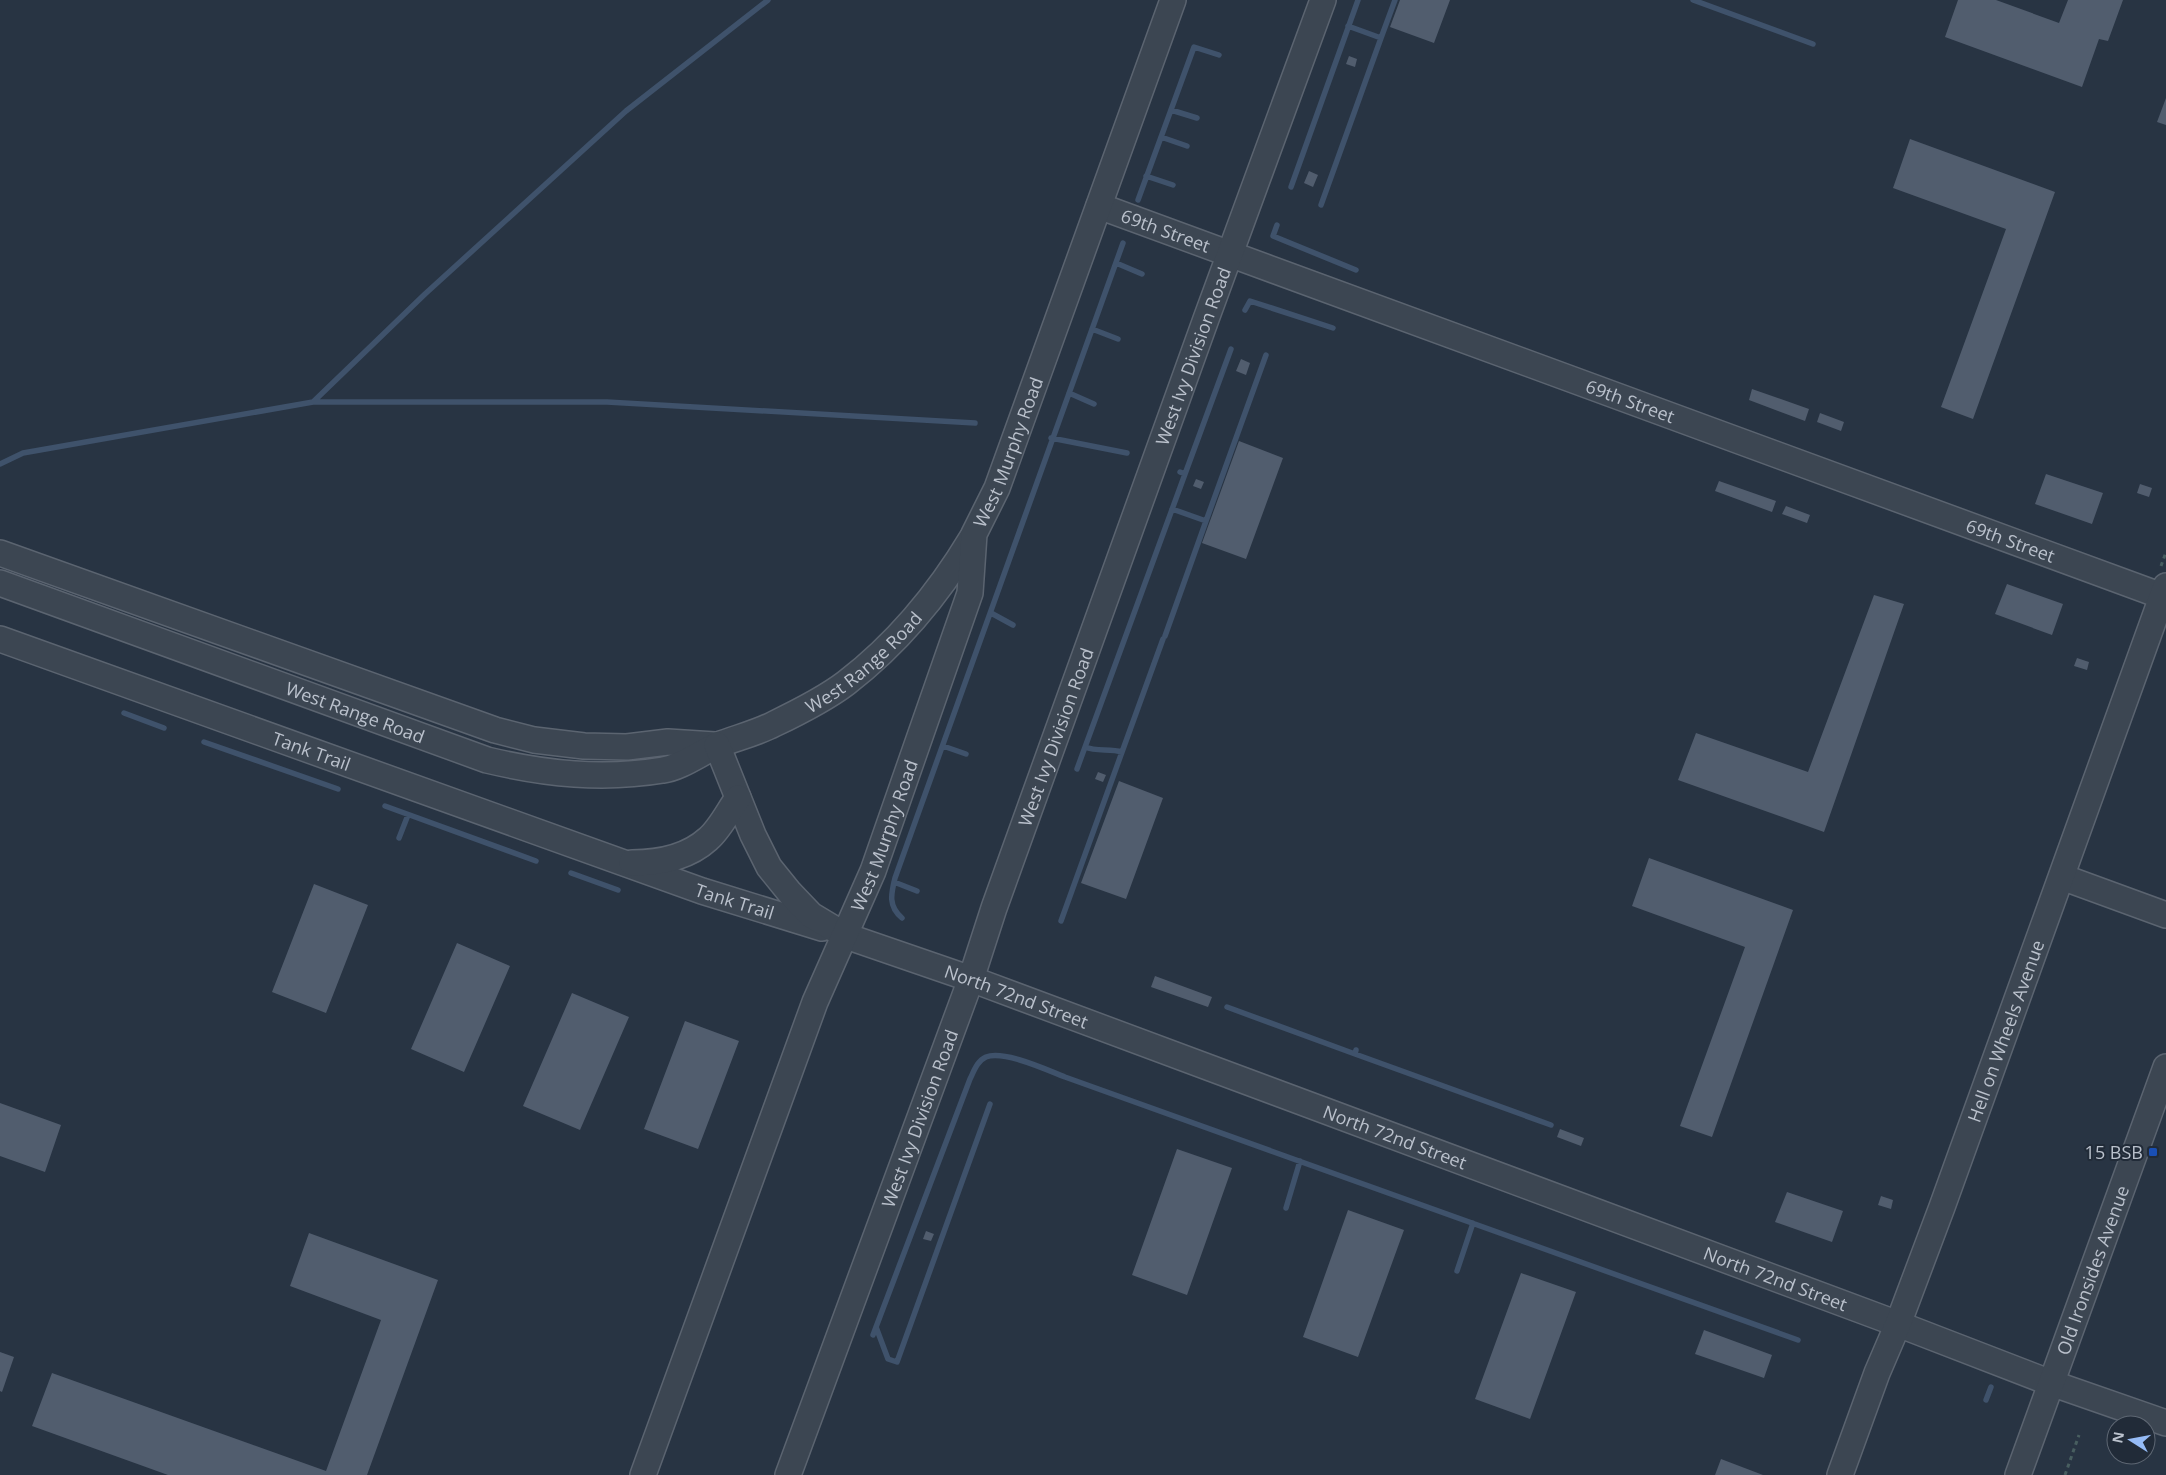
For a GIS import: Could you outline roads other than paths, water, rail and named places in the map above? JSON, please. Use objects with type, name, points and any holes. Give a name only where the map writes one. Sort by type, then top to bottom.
[{"type":"street","name":"West Murphy Road","points":[[643,1475],[823,980],[846,936],[873,871],[970,593],[974,534],[997,488],[1173,0]]},
{"type":"street","name":"West Ivy Division Road","points":[[788,1475],[971,979],[994,908],[1229,254],[1323,0]]},
{"type":"street","name":"69th Street","points":[[1099,206],[2164,591]]},
{"type":"street","name":"West Range Road","points":[[0,583],[488,760],[528,769],[573,775],[618,775],[666,770],[717,745],[772,725],[846,683],[889,645],[920,612],[950,574],[974,534]]},
{"type":"street","name":"West Range Road","points":[[0,553],[495,730],[534,740],[584,746],[627,747],[668,742],[717,745]]},
{"type":"street","name":"Hell on Wheels Avenue","points":[[1840,1475],[1877,1373],[1898,1324],[2062,877],[2164,591]]},
{"type":"street","name":"Tank Trail","points":[[0,639],[702,892],[846,936]]},
{"type":"street","name":"North 72nd Street","points":[[717,745],[753,835],[769,867],[811,915],[846,936],[971,979],[1898,1324],[2051,1383],[2166,1423]]},
{"type":"street","name":"Tank Trail","points":[[624,864],[655,863],[679,857],[709,839],[738,798]]},
{"type":"street","points":[[2062,877],[2166,915]]},
{"type":"street","name":"Old Ironsides Avenue","points":[[2018,1475],[2166,1066]]},
{"type":"waterway","points":[[0,464],[23,453],[313,402],[425,294],[626,111],[768,0]]},
{"type":"waterway","points":[[1291,187],[1358,0]]},
{"type":"waterway","points":[[1381,38],[1395,0]]},
{"type":"waterway","points":[[1693,0],[1813,44]]},
{"type":"waterway","points":[[1321,205],[1381,38],[1348,26]]},
{"type":"waterway","points":[[1138,200],[1194,47],[1219,55]]},
{"type":"waterway","points":[[1171,110],[1197,118]]},
{"type":"waterway","points":[[1161,137],[1187,146]]},
{"type":"waterway","points":[[1146,176],[1173,185]]},
{"type":"waterway","points":[[1277,225],[1273,236],[1356,270]]},
{"type":"waterway","points":[[902,918],[894,909],[892,899],[895,878],[1123,243]]},
{"type":"waterway","points":[[1116,263],[1142,274]]},
{"type":"waterway","points":[[1245,310],[1250,301],[1333,328]]},
{"type":"waterway","points":[[1092,329],[1118,339]]},
{"type":"waterway","points":[[1180,472],[1185,474],[1231,349]]},
{"type":"waterway","points":[[1206,521],[1266,355]]},
{"type":"waterway","points":[[1069,393],[1094,404]]},
{"type":"waterway","points":[[313,402],[607,402],[975,423]]},
{"type":"waterway","points":[[1051,438],[1127,453]]},
{"type":"waterway","points":[[1077,769],[1185,474]]},
{"type":"waterway","points":[[1165,636],[1206,521],[1172,509]]},
{"type":"waterway","points":[[991,613],[1013,625]]},
{"type":"waterway","points":[[1122,752],[1163,639]]},
{"type":"waterway","points":[[124,713],[164,728]]},
{"type":"waterway","points":[[204,742],[338,789]]},
{"type":"waterway","points":[[943,746],[966,754]]},
{"type":"waterway","points":[[1061,921],[1122,752],[1085,747]]},
{"type":"waterway","points":[[385,806],[536,861]]},
{"type":"waterway","points":[[399,838],[408,815]]},
{"type":"waterway","points":[[571,873],[618,890]]},
{"type":"waterway","points":[[894,882],[917,891]]},
{"type":"waterway","points":[[1227,1007],[1355,1054],[1356,1050]]},
{"type":"waterway","points":[[1355,1054],[1551,1125]]},
{"type":"waterway","points":[[873,1335],[976,1066],[986,1057],[1003,1056],[1037,1066],[1798,1340]]},
{"type":"waterway","points":[[876,1327],[888,1359],[897,1362],[990,1104]]},
{"type":"waterway","points":[[1286,1208],[1300,1161]]},
{"type":"waterway","points":[[1457,1271],[1473,1223]]},
{"type":"waterway","points":[[1986,1400],[1991,1387]]},
{"type":"place","name":"15 BSB","points":[[2153,1152]]}]
